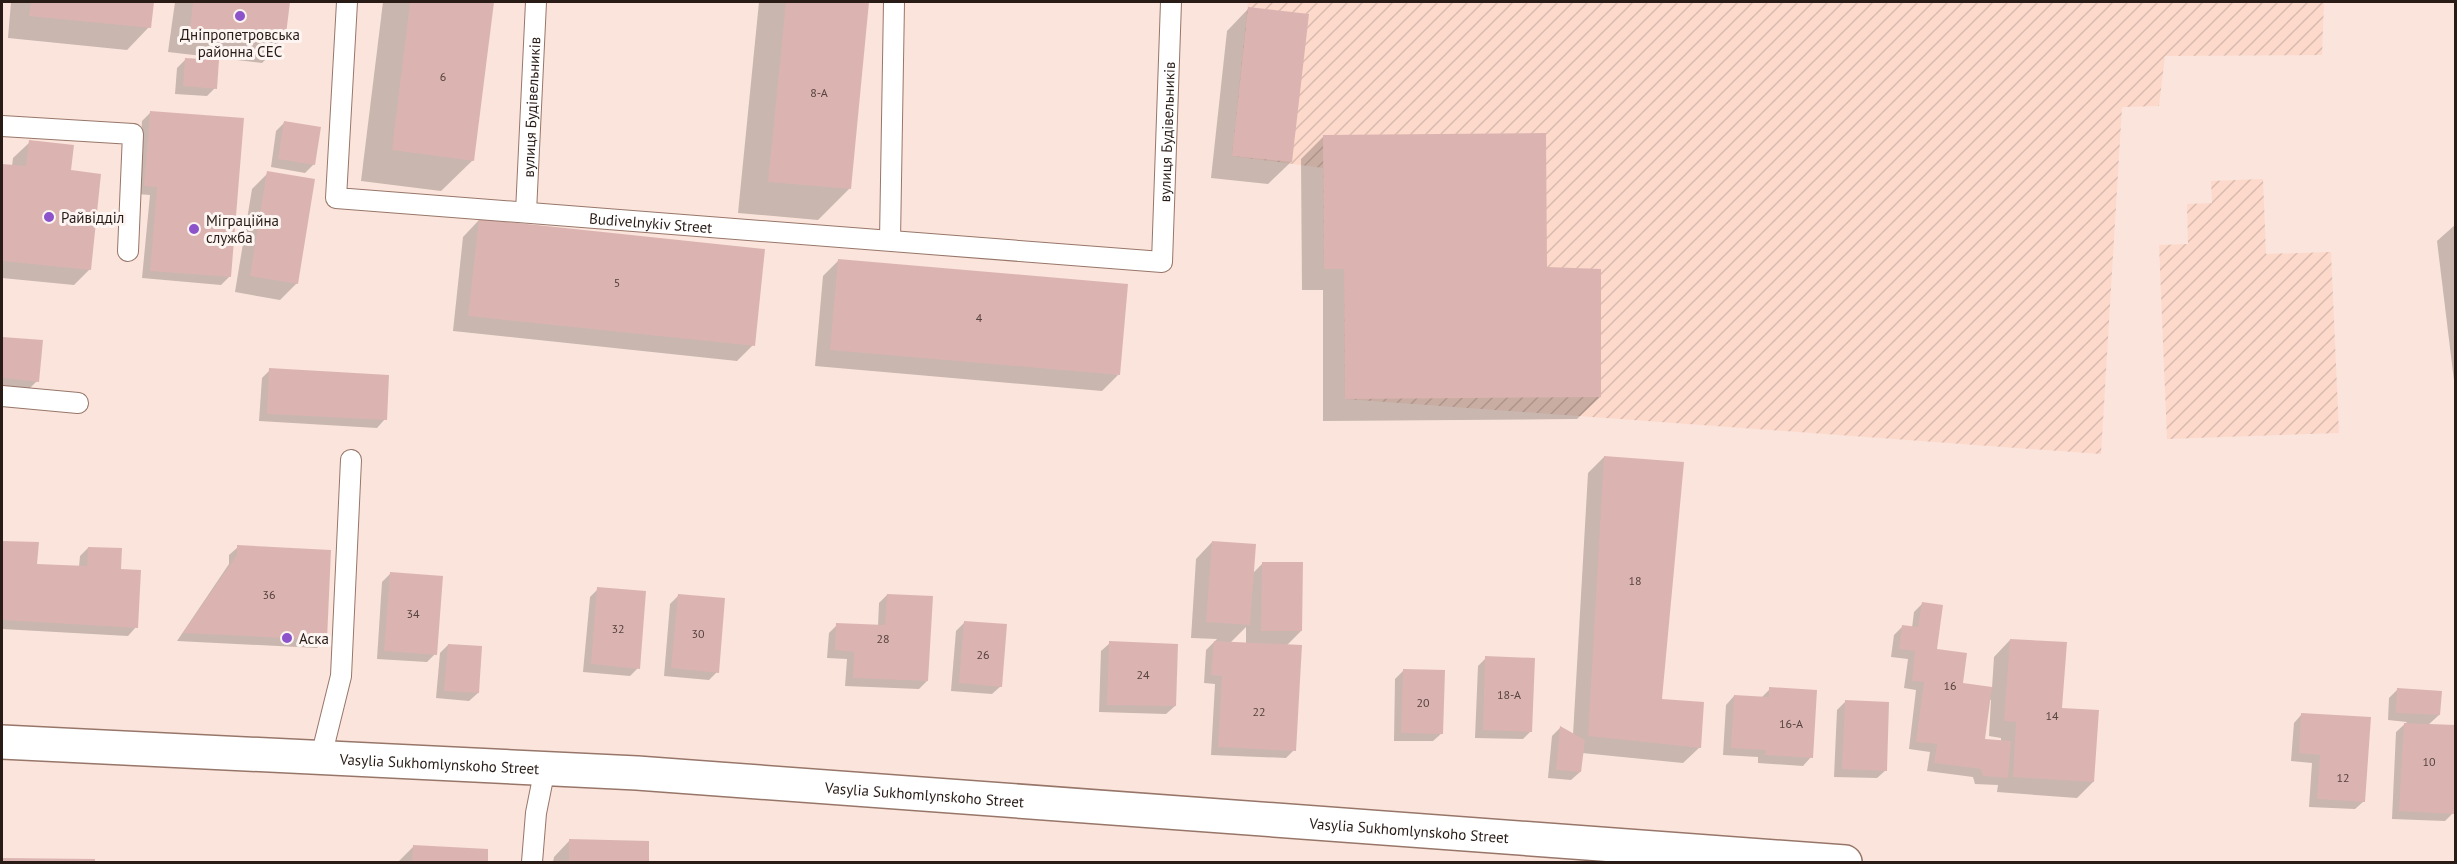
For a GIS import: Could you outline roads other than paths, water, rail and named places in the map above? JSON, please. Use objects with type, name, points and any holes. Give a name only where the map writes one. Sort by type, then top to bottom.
[{"type":"main road","name":"Vasylia Sukhomlynskoho Street","points":[[2,742],[637,772],[1845,862]]},
{"type":"lane","name":"Budivelnykiv Street","points":[[347,2],[336,198],[890,240]]},
{"type":"lane","name":"вулиця Будівельників","points":[[526,212],[536,2]]},
{"type":"lane","points":[[890,240],[894,2]]},
{"type":"lane","name":"вулиця Будівельників","points":[[890,240],[1162,262],[1172,2]]},
{"type":"lane","points":[[2,126],[133,134],[128,251]]},
{"type":"lane","points":[[2,396],[78,403]]},
{"type":"lane","points":[[321,757],[341,676],[351,460]]},
{"type":"lane","points":[[532,862],[536,813],[546,768]]},
{"type":"place","name":"Дніпропетровська районна СЕС","points":[[240,16]]},
{"type":"place","name":"Райвідділ","points":[[49,217]]},
{"type":"place","name":"Міграційна служба","points":[[194,229]]},
{"type":"place","name":"Аска","points":[[287,638]]}]
